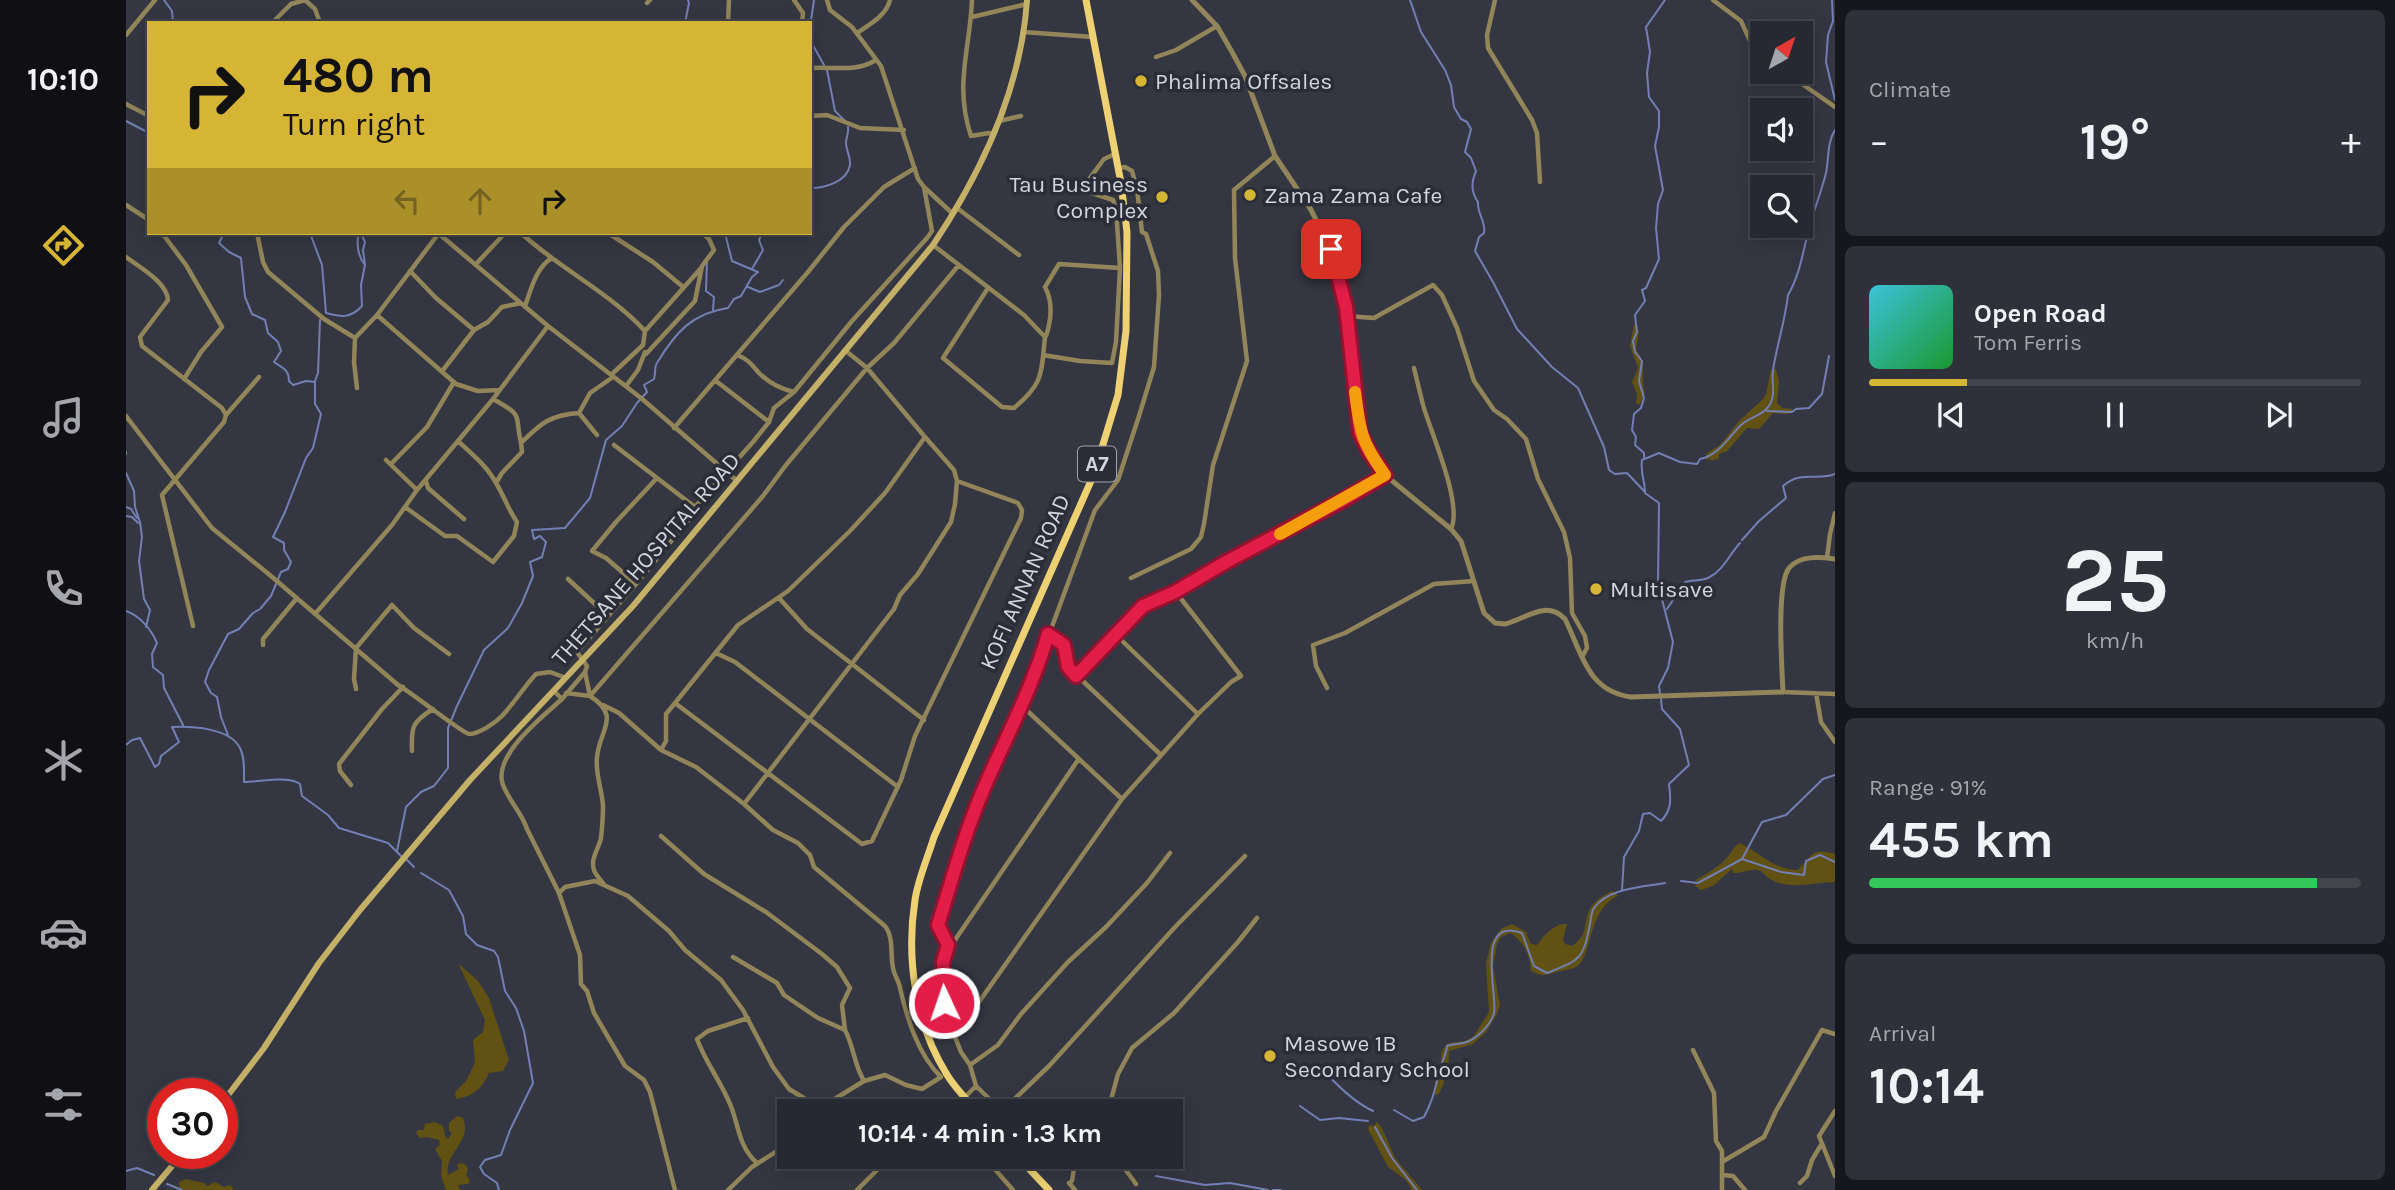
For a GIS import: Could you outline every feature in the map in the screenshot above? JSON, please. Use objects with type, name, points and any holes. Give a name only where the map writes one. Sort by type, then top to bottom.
[{"type":"main road","name":"KOFI ANNAN ROAD","points":[[965,1098],[943,1075],[925,1029],[914,982],[912,944],[915,898],[934,837],[1094,474],[1118,395],[1126,331],[1127,232],[1118,168],[1086,0]]},
{"type":"main road","name":"THETSANE HOSPITAL ROAD","points":[[238,1082],[264,1048],[331,947],[478,772],[653,583],[933,245],[955,211],[999,121],[1011,85],[1027,2]]},
{"type":"main road","points":[[152,1190],[170,1169]]},
{"type":"main road","points":[[1029,1169],[1049,1190]]},
{"type":"street","points":[[126,35],[155,0]]},
{"type":"street","points":[[274,21],[291,4],[305,0],[315,9],[319,21]]},
{"type":"street","points":[[728,21],[729,0]]},
{"type":"street","points":[[794,0],[803,13],[802,21]]},
{"type":"street","points":[[675,1190],[664,1155],[657,1111],[646,1084],[621,1059],[594,1013],[587,991],[581,984],[580,955],[559,893],[523,817],[503,784],[501,770],[525,734],[562,699],[585,672],[587,666],[577,652],[695,512],[695,507],[769,422],[774,408],[794,393],[852,321],[932,231],[924,187],[915,168],[887,78],[857,33],[830,10],[827,0]]},
{"type":"street","points":[[857,33],[881,16],[890,0]]},
{"type":"street","points":[[972,0],[962,101],[971,136],[993,134]]},
{"type":"street","points":[[1192,0],[1217,26],[1245,76],[1275,156],[1310,208],[1331,249],[1342,289],[1360,433],[1385,475],[1461,541],[1484,613],[1500,625],[1546,609],[1559,612],[1571,630],[1582,658],[1600,685],[1616,695],[1647,697],[1783,692],[1835,694]]},
{"type":"street","points":[[1495,0],[1487,35],[1488,48],[1532,120],[1537,134],[1539,181]]},
{"type":"street","points":[[1713,0],[1741,21],[1750,41]]},
{"type":"street","points":[[972,17],[1027,2]]},
{"type":"street","points":[[1156,57],[1176,50],[1217,26]]},
{"type":"street","points":[[1022,32],[1093,37]]},
{"type":"street","points":[[812,68],[842,70],[860,67],[876,60]]},
{"type":"street","points":[[1802,84],[1835,107]]},
{"type":"street","points":[[126,104],[147,115]]},
{"type":"street","points":[[812,116],[833,117],[860,128],[904,130]]},
{"type":"street","points":[[999,121],[1020,116]]},
{"type":"street","points":[[1043,355],[1112,363],[1116,342],[1120,268],[1116,208],[1112,200],[1092,193],[1087,182],[1104,159],[1115,154]]},
{"type":"street","points":[[1131,578],[1186,552],[1201,537],[1213,465],[1247,361],[1235,258],[1234,190],[1275,156]]},
{"type":"street","points":[[674,428],[844,227],[884,187],[915,168]]},
{"type":"street","points":[[948,945],[938,925],[972,816],[1033,678],[1095,510],[1118,480],[1154,367],[1158,271],[1146,234],[1142,232],[1132,170],[1118,168]]},
{"type":"street","points":[[924,187],[1019,255]]},
{"type":"street","points":[[126,205],[147,219]]},
{"type":"street","points":[[164,235],[186,265],[222,327],[201,352],[184,379]]},
{"type":"street","points":[[257,235],[268,272],[324,319],[355,338]]},
{"type":"street","points":[[358,388],[354,362],[355,338],[377,314],[437,235]]},
{"type":"street","points":[[440,235],[737,481]]},
{"type":"street","points":[[476,264],[503,235]]},
{"type":"street","points":[[523,235],[614,303],[645,331]]},
{"type":"street","points":[[611,235],[653,262],[682,286]]},
{"type":"street","points":[[646,354],[643,345],[645,331],[714,250],[704,235]]},
{"type":"street","points":[[933,245],[1036,326],[1045,337]]},
{"type":"street","points":[[126,257],[168,293],[168,300],[140,337],[140,341],[222,408],[226,415]]},
{"type":"street","points":[[523,304],[539,272],[546,261],[552,258]]},
{"type":"street","points":[[988,288],[943,358],[1002,407],[1008,409],[1014,408],[1031,394],[1041,377],[1050,304],[1045,287],[1059,264],[1120,268]]},
{"type":"street","points":[[626,387],[646,354],[695,301],[702,266]]},
{"type":"street","points":[[590,696],[764,496],[786,465],[867,368],[894,343],[958,266]]},
{"type":"street","points":[[410,271],[436,298],[474,330]]},
{"type":"street","points":[[1346,316],[1374,318],[1433,285],[1442,295],[1457,328],[1474,381],[1494,410],[1526,439],[1538,478],[1564,532],[1570,558],[1572,613],[1585,636],[1587,648],[1582,658]]},
{"type":"street","points":[[443,370],[474,330],[488,322],[502,307],[523,304]]},
{"type":"street","points":[[377,314],[454,382],[478,391],[500,390]]},
{"type":"street","points":[[315,614],[367,556],[548,326]]},
{"type":"street","points":[[579,413],[590,393],[612,376],[643,345]]},
{"type":"street","points":[[744,804],[894,609],[900,595],[918,575],[951,522],[957,481],[954,470],[867,368],[846,351]]},
{"type":"street","points":[[737,355],[745,358],[778,386],[794,393]]},
{"type":"street","points":[[1414,368],[1453,503],[1455,521],[1451,530]]},
{"type":"street","points":[[193,626],[162,495],[259,377]]},
{"type":"street","points":[[716,381],[769,422]]},
{"type":"street","points":[[417,490],[388,462],[427,427],[454,382]]},
{"type":"street","points":[[493,399],[514,412],[519,419],[522,452],[496,483]]},
{"type":"street","points":[[579,413],[597,435]]},
{"type":"street","points":[[521,443],[549,418],[579,413]]},
{"type":"street","points":[[126,416],[212,528],[403,687],[455,726],[469,734],[491,724],[540,672],[550,672],[566,678]]},
{"type":"street","points":[[662,750],[666,741],[666,714],[738,625],[779,598],[850,531],[885,492],[925,437]]},
{"type":"street","points":[[405,508],[446,536],[457,536],[493,562],[514,536],[517,522],[507,509],[496,483],[482,463],[458,442]]},
{"type":"street","points":[[614,445],[695,507]]},
{"type":"street","points":[[1076,676],[1143,606],[1175,592],[1385,475]]},
{"type":"street","points":[[636,584],[606,558],[592,551],[657,478]]},
{"type":"street","points":[[426,481],[428,488],[464,519]]},
{"type":"street","points":[[675,704],[862,844],[872,841],[898,787],[915,736],[1021,518],[1022,510],[1018,503],[957,481]]},
{"type":"street","points":[[1827,558],[1829,534],[1835,513]]},
{"type":"street","points":[[1783,692],[1781,614],[1784,580],[1788,569],[1805,558],[1835,559]]},
{"type":"street","points":[[568,579],[608,616]]},
{"type":"street","points":[[1327,688],[1317,666],[1313,645],[1345,633],[1434,584],[1474,581]]},
{"type":"street","points":[[955,1037],[1122,799],[1198,714],[1241,676],[1175,592]]},
{"type":"street","points":[[263,645],[263,639],[297,598]]},
{"type":"street","points":[[779,598],[807,629],[924,720]]},
{"type":"street","points":[[356,689],[356,648],[392,605],[414,628],[449,654]]},
{"type":"street","points":[[1048,634],[1064,645],[1068,667],[1076,676],[1161,755]]},
{"type":"street","points":[[1115,634],[1198,714]]},
{"type":"street","points":[[716,653],[735,662],[898,787]]},
{"type":"street","points":[[585,672],[590,696]]},
{"type":"street","points":[[351,785],[340,771],[339,764],[403,687]]},
{"type":"street","points":[[554,691],[562,699]]},
{"type":"street","points":[[1816,693],[1821,722],[1835,742]]},
{"type":"street","points":[[566,694],[590,696],[619,713],[662,750],[691,764],[773,830],[804,848],[814,867],[890,933],[893,971],[900,985],[907,1016],[931,1066],[943,1075],[922,1089],[886,1075],[864,1082],[836,1099]]},
{"type":"street","points":[[602,704],[608,719],[597,758],[603,806],[601,838],[593,863],[594,870],[603,883]]},
{"type":"street","points":[[1021,705],[1122,799]]},
{"type":"street","points":[[412,751],[415,722],[433,709]]},
{"type":"street","points":[[1078,760],[955,940],[948,945],[943,962],[944,1003],[955,1037],[970,1065],[976,1086],[1002,1111],[1049,1066],[1176,926],[1245,856]]},
{"type":"street","points":[[662,836],[704,874],[766,912],[837,967],[850,988],[842,1005],[845,1030],[855,1057],[856,1069],[864,1082]]},
{"type":"street","points":[[970,1065],[998,1045],[1021,1014],[1068,962],[1106,927],[1147,883],[1170,852]]},
{"type":"street","points":[[559,893],[565,887],[587,881],[603,883],[628,896],[669,930],[685,950],[720,980],[748,1018],[773,1067],[789,1089],[803,1099]]},
{"type":"street","points":[[1111,1099],[1118,1074],[1132,1048],[1174,1013],[1257,918]]},
{"type":"street","points":[[733,957],[777,984],[784,995],[805,1009],[845,1030]]},
{"type":"street","points":[[748,1018],[708,1031],[697,1039],[732,1110],[745,1150],[757,1163]]},
{"type":"street","points":[[1722,1162],[1764,1137],[1822,1030],[1835,1034]]},
{"type":"street","points":[[1693,1050],[1714,1093],[1716,1141],[1722,1151],[1722,1190]]},
{"type":"street","points":[[965,1098],[976,1086]]},
{"type":"street","points":[[1835,1111],[1819,1136],[1835,1176]]},
{"type":"street","points":[[1800,1183],[1807,1176],[1812,1160],[1822,1144]]},
{"type":"street","points":[[728,1190],[757,1163],[777,1151]]},
{"type":"street","points":[[857,1190],[878,1169]]},
{"type":"street","points":[[995,1169],[1013,1190]]},
{"type":"street","points":[[1074,1169],[1072,1181],[1069,1183],[1075,1190]]},
{"type":"street","points":[[1125,1169],[1136,1184]]},
{"type":"street","points":[[1723,1175],[1733,1176],[1745,1190]]},
{"type":"shaded area","points":[[1634,324],[1639,332],[1636,350],[1643,366],[1645,393],[1640,404],[1636,404],[1637,394],[1632,382],[1638,368],[1630,346]]},
{"type":"shaded area","points":[[1776,369],[1779,382],[1777,403],[1782,408],[1792,409],[1792,412],[1773,413],[1759,429],[1747,428],[1727,451],[1719,454],[1719,458],[1712,461],[1709,458],[1708,461],[1705,458],[1707,453],[1720,445],[1739,421],[1762,400],[1766,394],[1771,370]]},
{"type":"shaded area","points":[[1740,843],[1775,864],[1798,870],[1817,852],[1835,854],[1835,882],[1786,885],[1769,878],[1761,871],[1733,873],[1732,869],[1713,886],[1701,890],[1695,886],[1697,879],[1718,866]]},
{"type":"shaded area","points":[[1613,891],[1618,896],[1607,903],[1600,913],[1585,956],[1574,968],[1547,975],[1534,973],[1531,971],[1526,949],[1519,941],[1511,933],[1501,937],[1493,966],[1500,1005],[1497,1014],[1486,1032],[1473,1044],[1449,1051],[1448,1073],[1439,1094],[1435,1095],[1435,1082],[1445,1046],[1474,1036],[1489,1012],[1486,963],[1491,943],[1502,928],[1512,924],[1526,932],[1531,944],[1537,945],[1554,928],[1567,924],[1563,940],[1565,944],[1572,946],[1583,933],[1593,905]]},
{"type":"shaded area","points":[[458,963],[478,981],[489,998],[509,1060],[503,1071],[489,1073],[476,1091],[456,1099],[455,1092],[466,1081],[475,1063],[473,1040],[483,1032],[485,1020]]},
{"type":"shaded area","points":[[457,1116],[463,1118],[464,1134],[450,1160],[448,1175],[459,1169],[457,1165],[460,1163],[465,1164],[470,1181],[468,1184],[458,1185],[460,1190],[446,1190],[441,1176],[442,1161],[435,1149],[440,1145],[439,1140],[420,1138],[416,1133],[418,1130],[424,1130],[425,1124],[435,1122],[443,1126],[448,1139],[452,1133],[449,1131],[449,1123]]},
{"type":"shaded area","points":[[1377,1122],[1395,1158],[1422,1190],[1412,1190],[1406,1180],[1388,1167],[1368,1129],[1369,1125],[1374,1126]]},
{"type":"shaded area","points":[[186,1179],[207,1186],[215,1182],[224,1187],[230,1185],[234,1190],[180,1190],[179,1182]]},
{"type":"waterway","points":[[164,0],[172,11],[173,21]]},
{"type":"waterway","points":[[685,21],[688,0]]},
{"type":"waterway","points":[[811,21],[814,0]]},
{"type":"waterway","points":[[1410,0],[1421,32],[1445,70],[1451,85],[1454,107],[1471,129],[1465,152],[1471,158],[1476,171],[1473,191],[1484,229],[1475,251],[1517,329],[1552,367],[1578,388],[1604,447],[1609,470],[1615,474],[1627,473],[1644,491]]},
{"type":"waterway","points":[[1644,457],[1644,453],[1635,445],[1636,437],[1632,430],[1634,414],[1641,408],[1644,398],[1639,381],[1642,361],[1635,352],[1633,341],[1637,332],[1635,315],[1645,301],[1642,290],[1646,288],[1659,259],[1656,228],[1658,204],[1663,190],[1655,146],[1659,111],[1649,97],[1647,73],[1650,52],[1646,27],[1665,0]]},
{"type":"waterway","points":[[1832,0],[1833,21],[1828,35],[1826,62],[1835,100]]},
{"type":"waterway","points":[[812,44],[824,65]]},
{"type":"waterway","points":[[827,70],[835,111],[846,122]]},
{"type":"waterway","points":[[126,121],[147,132]]},
{"type":"waterway","points":[[812,188],[834,183],[848,171],[848,127]]},
{"type":"waterway","points":[[1660,693],[1659,686],[1668,668],[1673,642],[1658,584],[1659,503],[1645,493],[1642,460],[1659,453],[1680,462],[1697,464],[1700,459],[1718,450],[1741,425],[1769,406],[1773,394],[1773,370],[1788,295],[1799,268],[1826,173],[1829,145],[1835,130]]},
{"type":"waterway","points":[[223,235],[219,243],[241,258],[245,297],[252,314],[265,320],[268,333],[278,342],[281,351],[274,362],[286,371],[293,385],[306,381],[315,382],[315,404],[321,414],[313,448],[306,458],[273,537],[284,543],[284,550],[291,562],[288,569],[281,572],[271,596],[260,609],[239,629],[228,634],[205,682],[211,693],[217,697],[228,735]]},
{"type":"waterway","points":[[311,235],[322,265],[326,313],[341,316],[349,315],[362,306],[361,285],[365,265],[358,250],[359,235]]},
{"type":"waterway","points":[[364,235],[365,265]]},
{"type":"waterway","points":[[397,851],[406,807],[421,792],[434,786],[448,768],[448,728],[457,706],[484,650],[508,628],[522,603],[533,576],[530,562],[542,557],[546,542],[540,536],[534,539],[532,530],[565,528],[590,498],[606,440],[622,426],[647,392],[644,385],[654,379],[656,365],[671,342],[686,326],[704,314],[728,308],[734,299],[741,296],[758,272],[732,261],[726,235]]},
{"type":"waterway","points":[[752,269],[763,250],[759,240],[761,235]]},
{"type":"waterway","points":[[707,261],[706,291],[714,297],[713,310]]},
{"type":"waterway","points":[[748,287],[760,292],[779,285],[783,280]]},
{"type":"waterway","points":[[315,381],[318,373],[320,320]]},
{"type":"waterway","points":[[1767,411],[1792,412],[1809,408],[1822,394],[1829,356]]},
{"type":"waterway","points":[[126,473],[134,491],[142,537],[139,561],[144,599],[150,610],[146,627]]},
{"type":"waterway","points":[[1742,540],[1786,498],[1783,486],[1789,481],[1835,474]]},
{"type":"waterway","points":[[126,507],[131,509],[137,518]]},
{"type":"waterway","points":[[126,516],[132,517],[138,523]]},
{"type":"waterway","points":[[1667,609],[1685,582],[1713,575],[1740,543]]},
{"type":"waterway","points":[[126,611],[140,620],[155,638],[157,643],[152,654],[153,667],[163,675],[164,688],[183,725]]},
{"type":"waterway","points":[[1622,890],[1624,857],[1639,831],[1643,814],[1650,813],[1661,821],[1670,804],[1669,784],[1689,765],[1680,729],[1662,709],[1661,699]]},
{"type":"waterway","points":[[126,745],[140,738],[155,767],[161,756],[179,742],[172,727],[219,732],[235,741],[240,748],[244,782],[281,779],[295,781],[300,784],[302,796],[328,815],[339,828],[388,843],[401,856]]},
{"type":"waterway","points":[[1742,859],[1762,822],[1786,815],[1823,779],[1835,775]]},
{"type":"waterway","points":[[1681,881],[1698,883],[1742,859],[1781,872],[1804,875],[1806,861],[1820,855],[1835,862]]},
{"type":"waterway","points":[[406,859],[414,867]]},
{"type":"waterway","points":[[421,873],[449,890],[463,916],[466,934],[477,945],[494,951],[498,957],[505,991],[516,1008],[524,1031],[533,1083],[501,1155],[485,1160],[480,1167],[484,1174],[497,1183],[499,1190]]},
{"type":"waterway","points":[[1394,1110],[1413,1121],[1424,1117],[1447,1046],[1472,1039],[1490,1022],[1494,1013],[1493,946],[1498,936],[1507,931],[1522,933],[1534,966],[1547,973],[1567,965],[1582,952],[1592,912],[1600,901],[1626,889],[1665,883]]},
{"type":"waterway","points":[[1323,1070],[1340,1088],[1373,1111]]},
{"type":"waterway","points":[[1300,1106],[1320,1120],[1339,1118],[1368,1121]]},
{"type":"waterway","points":[[1375,1127],[1392,1158],[1417,1190]]},
{"type":"waterway","points":[[126,1171],[137,1168],[154,1175]]},
{"type":"waterway","points":[[1156,1176],[1205,1185],[1230,1183],[1268,1190]]},
{"type":"waterway","points":[[167,1184],[182,1190]]},
{"type":"waterway","points":[[1273,1190],[1281,1190]]},
{"type":"slow traffic","points":[[1280,534],[1385,475],[1360,433],[1355,392]]},
{"type":"place","name":"Phalima Offsales","points":[[1141,81]]},
{"type":"place","name":"Zama Zama Cafe","points":[[1250,195]]},
{"type":"place","name":"Tau Business Complex","points":[[1162,197]]},
{"type":"place","name":"Multisave","points":[[1596,589]]},
{"type":"place","name":"Masowe 1B Secondary School","points":[[1270,1056]]},
{"type":"route","points":[[944,1003],[943,962],[948,945],[938,925],[972,816],[1014,724],[1048,634],[1064,645],[1068,667],[1076,676],[1143,606],[1175,592],[1385,475],[1360,433],[1346,307],[1331,249]]}]
